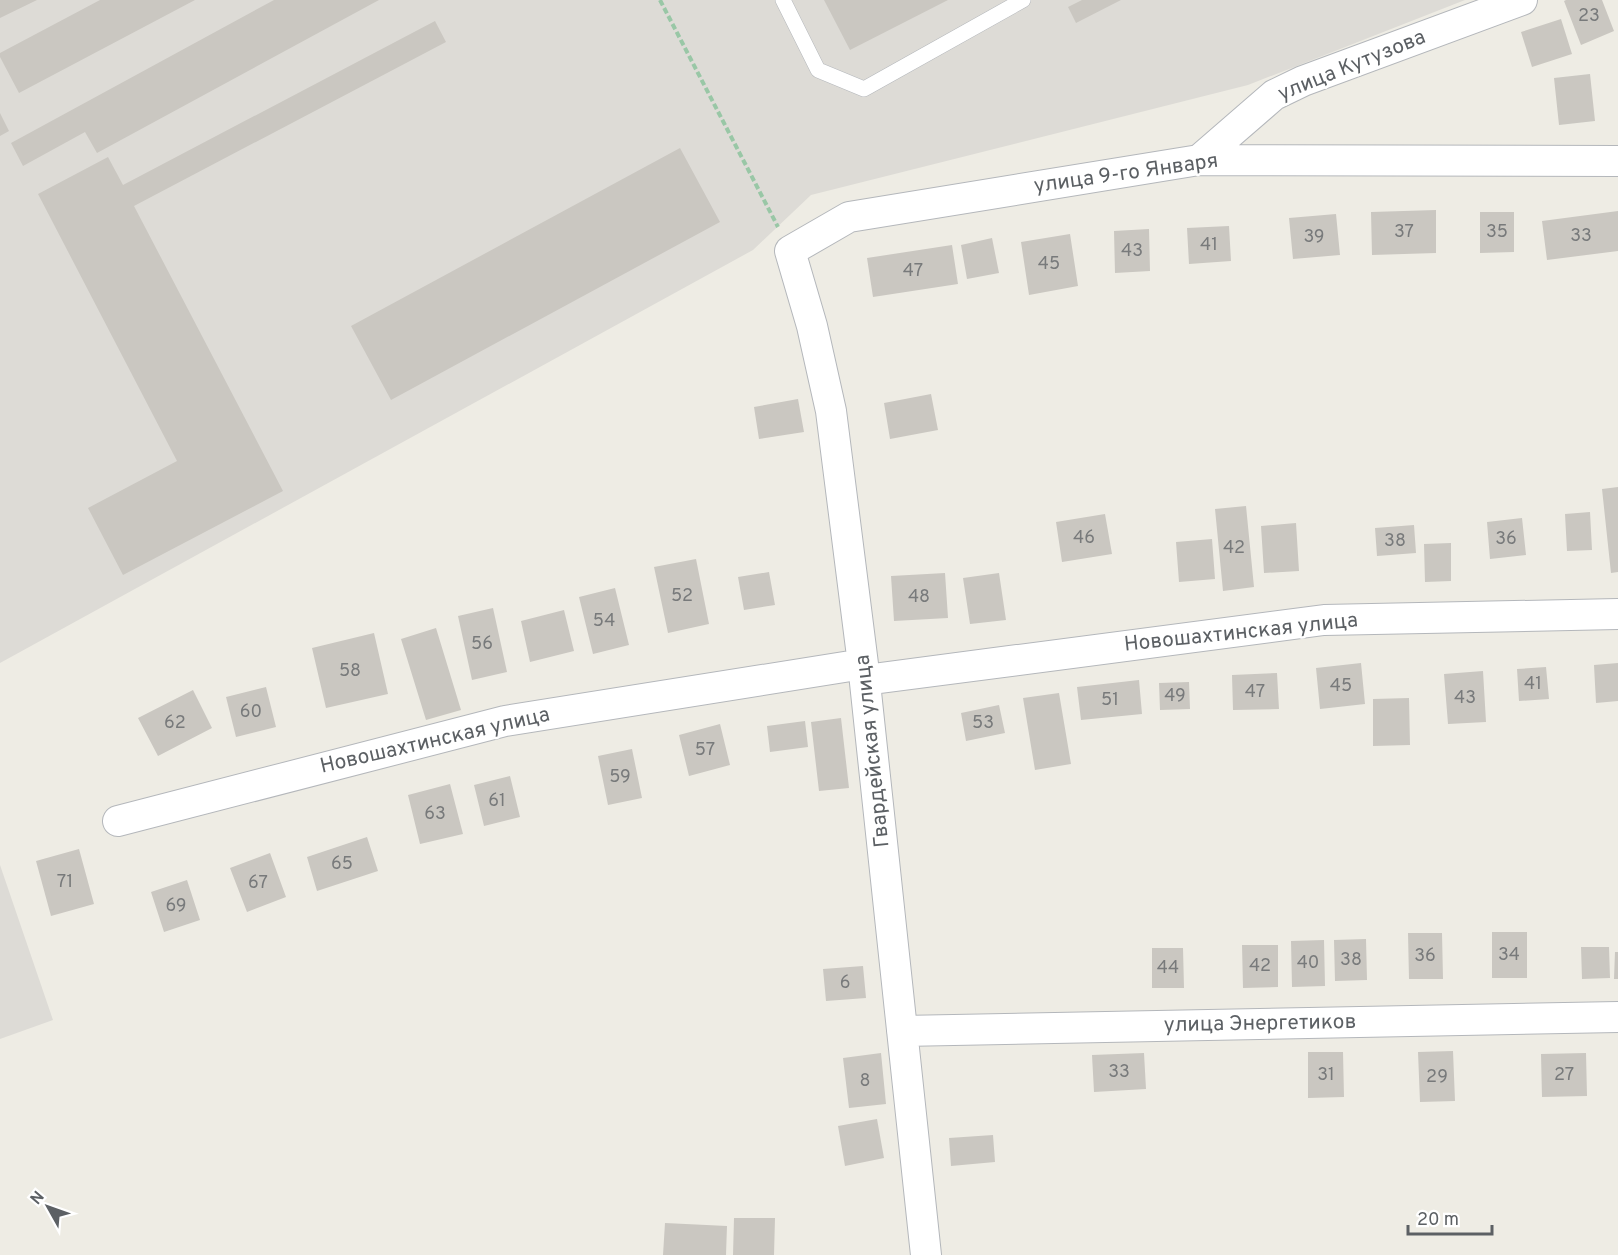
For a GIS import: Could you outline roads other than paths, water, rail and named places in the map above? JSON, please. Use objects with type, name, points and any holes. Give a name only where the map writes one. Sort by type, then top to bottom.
[{"type":"street","name":"улица Кутузова","points":[[1199,160],[1274,95],[1303,81],[1522,0]]},
{"type":"street","name":"улица 9-го Января","points":[[790,251],[849,217],[1199,160],[1618,161]]},
{"type":"street","name":"Гвардейская улица","points":[[790,251],[812,326],[831,411],[864,672],[926,1255]]},
{"type":"street","name":"Новошахтинская улица","points":[[118,821],[505,721],[864,672],[1324,620],[1618,614]]},
{"type":"street","name":"улица Энергетиков","points":[[903,1031],[1618,1017]]},
{"type":"lane","points":[[783,0],[818,70],[864,89],[1023,0]]}]
